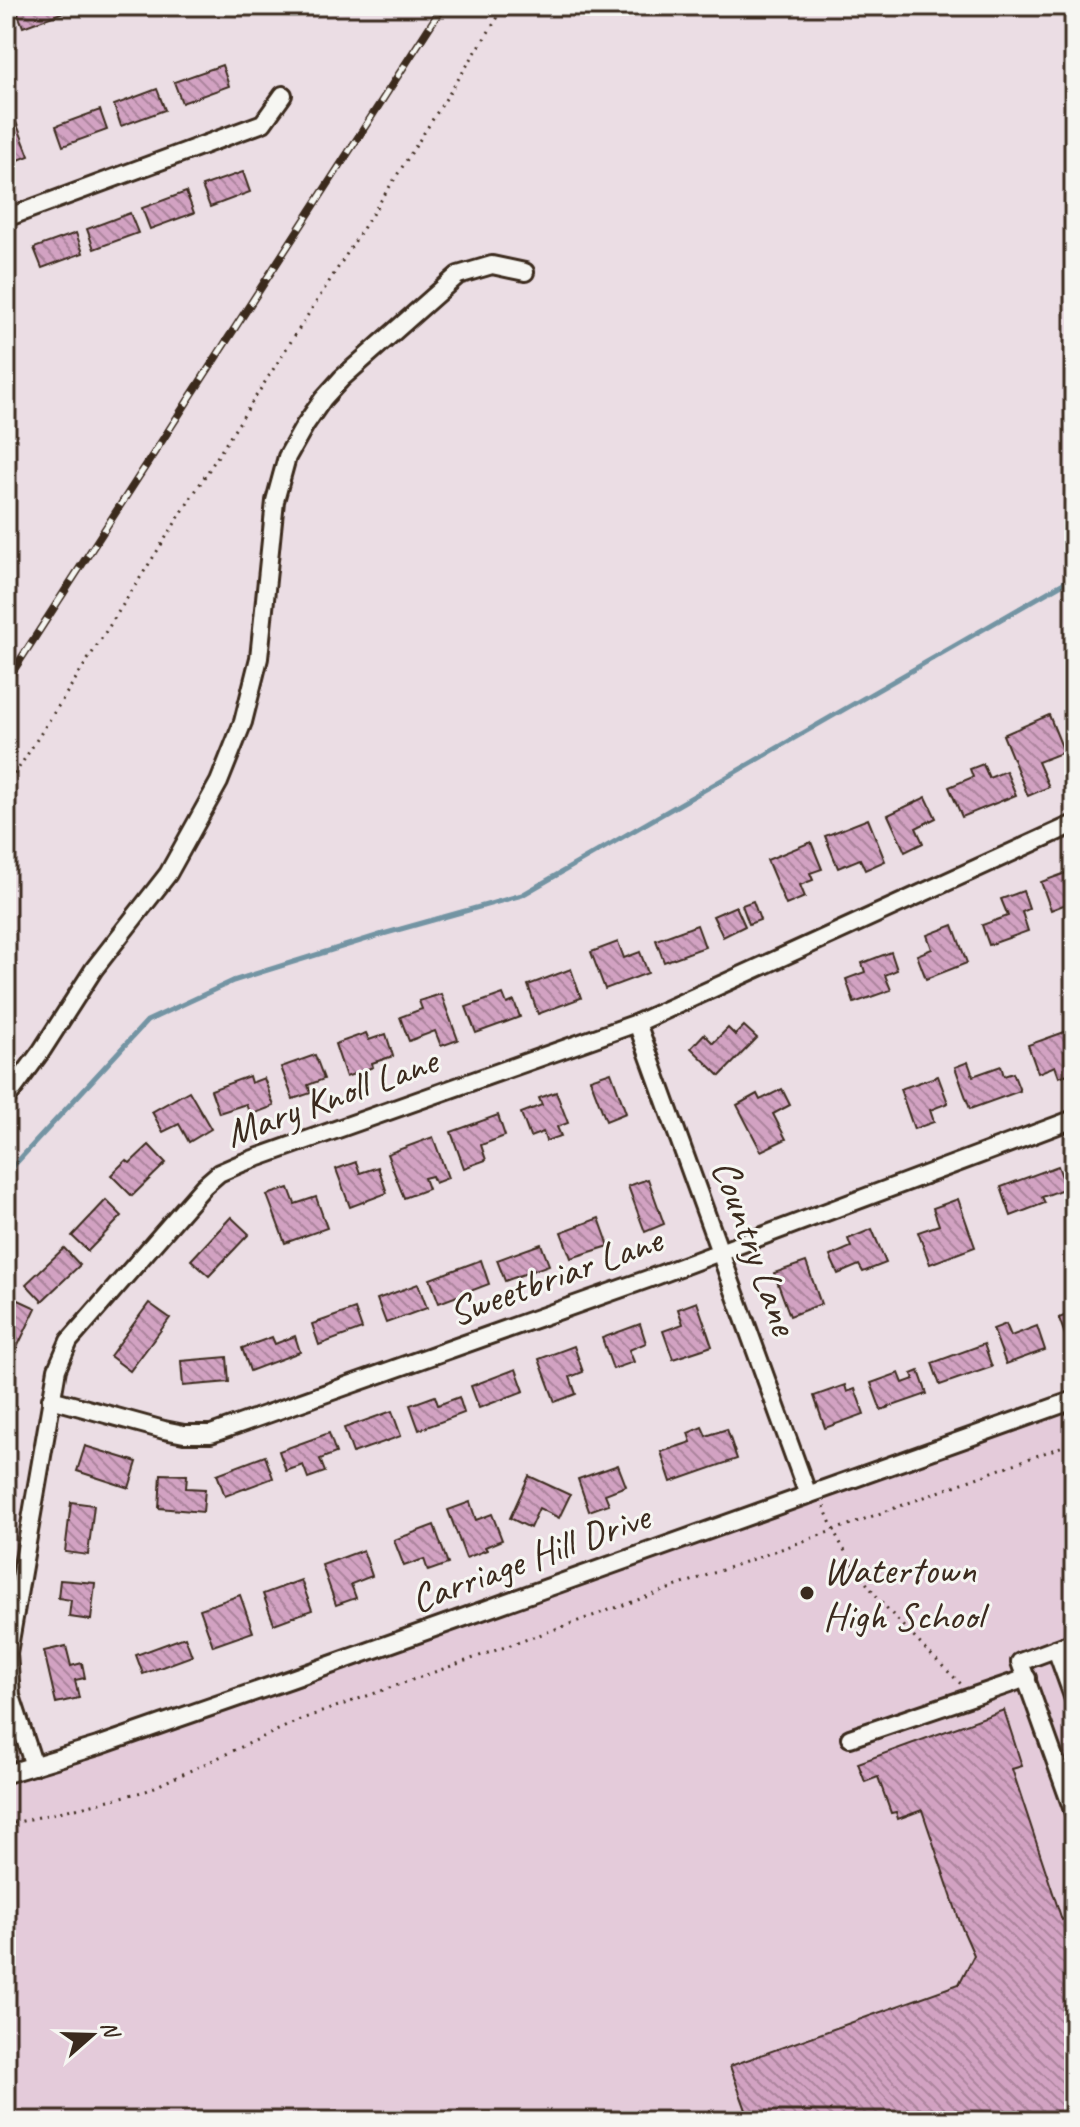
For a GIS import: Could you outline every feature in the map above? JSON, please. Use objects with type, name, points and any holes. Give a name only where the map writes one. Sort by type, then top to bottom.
[{"type":"street","points":[[6,218],[263,123],[283,95]]},
{"type":"street","points":[[6,1099],[12,1076],[42,1050],[94,969],[168,874],[219,782],[243,722],[259,658],[275,501],[287,457],[305,425],[342,378],[458,275],[492,265],[525,272]]},
{"type":"street","name":"Mary Knoll Lane","points":[[34,1766],[11,1696],[8,1653],[57,1369],[69,1341],[204,1186],[219,1173],[242,1163],[637,1023],[1074,824]]},
{"type":"street","name":"Country Lane","points":[[637,1023],[813,1493]]},
{"type":"street","name":"Sweetbriar Lane","points":[[51,1399],[164,1430],[211,1434],[721,1253],[849,1201],[1074,1119]]},
{"type":"street","name":"Carriage Hill Drive","points":[[6,1774],[276,1685],[1074,1400]]},
{"type":"street","points":[[1074,1642],[1020,1662],[1074,1813]]},
{"type":"street","points":[[1056,1649],[1074,1699]]},
{"type":"street","points":[[850,1738],[1027,1678]]},
{"type":"path","points":[[6,788],[505,6]]},
{"type":"path","points":[[6,1825],[146,1791],[302,1719],[1074,1442]]},
{"type":"path","points":[[813,1493],[847,1558],[879,1597],[973,1696]]},
{"type":"shaded area","name":"Watertown High School","points":[[1074,1407],[1074,2121],[6,2121],[6,1780]]},
{"type":"building","points":[[15,6],[62,6],[64,12],[23,27]]},
{"type":"building","points":[[222,65],[229,86],[182,103],[174,82]]},
{"type":"building","points":[[157,89],[165,110],[121,126],[114,105]]},
{"type":"building","points":[[11,109],[29,156],[8,164],[6,110]]},
{"type":"building","points":[[100,110],[107,130],[63,146],[56,126]]},
{"type":"building","points":[[243,172],[250,192],[210,207],[202,186]]},
{"type":"building","points":[[186,192],[194,213],[150,229],[142,208]]},
{"type":"building","points":[[130,213],[138,233],[94,249],[87,229]]},
{"type":"building","points":[[76,233],[83,253],[42,268],[34,248]]},
{"type":"building","points":[[1049,715],[1064,752],[1038,762],[1049,787],[1028,796],[1003,735]]},
{"type":"building","points":[[983,764],[989,778],[1006,771],[1016,795],[962,817],[949,787],[973,777],[970,769]]},
{"type":"building","points":[[926,797],[936,818],[916,828],[923,843],[905,852],[888,815]]},
{"type":"building","points":[[868,819],[885,861],[865,870],[860,859],[838,868],[825,836]]},
{"type":"building","points":[[811,842],[822,869],[810,873],[813,880],[800,885],[805,897],[786,905],[767,860]]},
{"type":"building","points":[[1074,870],[1074,901],[1051,910],[1041,882]]},
{"type":"building","points":[[1023,891],[1029,909],[1022,912],[1028,931],[989,945],[982,925],[1008,916],[1001,899]]},
{"type":"building","points":[[753,901],[760,920],[749,924],[742,905]]},
{"type":"building","points":[[736,906],[745,926],[723,937],[713,916]]},
{"type":"building","points":[[697,925],[705,947],[664,962],[656,940]]},
{"type":"building","points":[[953,925],[967,963],[926,979],[917,955],[932,949],[927,935]]},
{"type":"building","points":[[618,942],[624,958],[640,952],[648,973],[605,989],[591,952]]},
{"type":"building","points":[[891,952],[897,970],[885,975],[891,990],[854,1003],[846,979],[865,972],[862,963]]},
{"type":"building","points":[[571,969],[581,998],[538,1014],[528,985]]},
{"type":"building","points":[[441,994],[458,1040],[441,1046],[435,1031],[409,1041],[400,1017],[422,1009],[419,1001]]},
{"type":"building","points":[[503,994],[507,1004],[514,1001],[520,1017],[476,1033],[466,1007]]},
{"type":"building","points":[[744,1026],[757,1038],[720,1076],[691,1048],[704,1034],[713,1043],[728,1028],[735,1035]]},
{"type":"building","points":[[1073,1029],[1074,1072],[1059,1077],[1055,1066],[1038,1073],[1028,1045]]},
{"type":"building","points":[[366,1033],[369,1040],[386,1034],[393,1056],[346,1077],[335,1044]]},
{"type":"building","points":[[315,1055],[324,1079],[308,1085],[311,1093],[293,1099],[281,1067]]},
{"type":"building","points":[[968,1062],[973,1076],[1001,1066],[1004,1076],[1013,1073],[1020,1091],[970,1109],[955,1067]]},
{"type":"building","points":[[611,1072],[626,1113],[606,1121],[590,1079]]},
{"type":"building","points":[[249,1076],[251,1083],[264,1078],[274,1106],[250,1115],[246,1104],[219,1113],[211,1090]]},
{"type":"building","points":[[938,1076],[948,1103],[930,1110],[934,1122],[914,1129],[900,1089]]},
{"type":"building","points":[[782,1089],[790,1105],[773,1114],[786,1139],[761,1151],[737,1105],[757,1094],[760,1100]]},
{"type":"building","points":[[189,1091],[211,1129],[189,1142],[179,1124],[163,1132],[152,1112]]},
{"type":"building","points":[[556,1092],[568,1123],[557,1127],[561,1136],[546,1141],[543,1132],[530,1137],[521,1113],[542,1105],[539,1098]]},
{"type":"building","points":[[498,1115],[505,1136],[481,1145],[486,1160],[464,1168],[451,1132]]},
{"type":"building","points":[[433,1137],[448,1178],[435,1183],[432,1176],[424,1178],[428,1189],[404,1198],[387,1154]]},
{"type":"building","points":[[149,1145],[166,1163],[132,1196],[111,1175],[126,1160],[130,1163]]},
{"type":"building","points":[[356,1162],[360,1173],[378,1167],[387,1193],[350,1207],[336,1169]]},
{"type":"building","points":[[1058,1166],[1066,1188],[1042,1197],[1045,1203],[1011,1216],[1001,1187]]},
{"type":"building","points":[[648,1179],[664,1224],[645,1232],[628,1186]]},
{"type":"building","points":[[289,1188],[295,1204],[316,1197],[327,1228],[285,1243],[267,1195]]},
{"type":"building","points":[[958,1199],[975,1247],[930,1264],[918,1232],[939,1225],[933,1208]]},
{"type":"building","points":[[106,1200],[122,1216],[88,1251],[72,1236]]},
{"type":"building","points":[[231,1217],[249,1234],[209,1276],[191,1260]]},
{"type":"building","points":[[599,1218],[609,1246],[571,1258],[561,1232]]},
{"type":"building","points":[[872,1229],[886,1263],[863,1272],[859,1265],[838,1274],[830,1256],[851,1247],[848,1239]]},
{"type":"building","points":[[541,1244],[549,1265],[505,1281],[497,1260]]},
{"type":"building","points":[[64,1248],[80,1265],[42,1301],[26,1284]]},
{"type":"building","points":[[481,1260],[489,1284],[439,1303],[430,1279]]},
{"type":"building","points":[[806,1262],[821,1304],[790,1316],[774,1273]]},
{"type":"building","points":[[418,1284],[427,1308],[386,1323],[377,1299]]},
{"type":"building","points":[[12,1297],[36,1308],[16,1350],[6,1345],[6,1310]]},
{"type":"building","points":[[697,1302],[712,1346],[673,1359],[663,1331],[683,1324],[678,1309]]},
{"type":"building","points":[[149,1303],[170,1318],[130,1371],[110,1356]]},
{"type":"building","points":[[355,1309],[362,1329],[319,1345],[312,1324]]},
{"type":"building","points":[[1074,1312],[1074,1341],[1068,1343],[1059,1318]]},
{"type":"building","points":[[640,1324],[646,1343],[629,1350],[634,1362],[613,1369],[602,1338]]},
{"type":"building","points":[[1006,1324],[1011,1336],[1037,1326],[1045,1350],[1006,1364],[993,1329]]},
{"type":"building","points":[[295,1336],[300,1352],[250,1371],[242,1348],[272,1337],[275,1344]]},
{"type":"building","points":[[984,1344],[992,1367],[940,1385],[932,1363]]},
{"type":"building","points":[[574,1346],[583,1372],[570,1377],[576,1394],[555,1402],[539,1359]]},
{"type":"building","points":[[227,1357],[229,1382],[183,1386],[181,1361]]},
{"type":"building","points":[[6,1358],[15,1360],[12,1381],[6,1380]]},
{"type":"building","points":[[516,1369],[524,1391],[479,1408],[471,1386]]},
{"type":"building","points":[[919,1371],[927,1394],[881,1410],[871,1383],[899,1373],[903,1383],[914,1379],[912,1374]]},
{"type":"building","points":[[845,1385],[847,1392],[855,1389],[864,1414],[825,1428],[814,1396]]},
{"type":"building","points":[[435,1396],[438,1405],[459,1397],[464,1413],[419,1430],[410,1405]]},
{"type":"building","points":[[392,1411],[401,1436],[353,1453],[344,1428]]},
{"type":"building","points":[[702,1427],[706,1436],[727,1429],[737,1459],[671,1482],[661,1452],[691,1442],[688,1433]]},
{"type":"building","points":[[329,1433],[336,1453],[320,1459],[325,1472],[308,1478],[303,1465],[286,1471],[279,1451]]},
{"type":"building","points":[[85,1446],[137,1462],[129,1488],[77,1471]]},
{"type":"building","points":[[265,1456],[273,1478],[225,1496],[217,1474]]},
{"type":"building","points":[[618,1465],[626,1486],[605,1494],[609,1504],[589,1511],[578,1479]]},
{"type":"building","points":[[161,1474],[187,1475],[186,1488],[205,1489],[203,1512],[159,1508]]},
{"type":"building","points":[[529,1476],[570,1495],[559,1518],[539,1508],[530,1528],[510,1518]]},
{"type":"building","points":[[71,1502],[94,1505],[88,1555],[65,1552]]},
{"type":"building","points":[[470,1502],[476,1520],[492,1514],[502,1540],[466,1558],[448,1510]]},
{"type":"building","points":[[434,1525],[448,1564],[428,1571],[424,1559],[404,1566],[394,1540]]},
{"type":"building","points":[[363,1550],[372,1576],[351,1584],[356,1598],[336,1605],[322,1565]]},
{"type":"building","points":[[60,1580],[95,1583],[91,1620],[69,1617],[71,1600],[58,1598]]},
{"type":"building","points":[[301,1580],[312,1610],[274,1624],[263,1594]]},
{"type":"building","points":[[240,1595],[253,1632],[213,1646],[200,1609]]},
{"type":"building","points":[[185,1637],[192,1656],[143,1674],[136,1655]]},
{"type":"building","points":[[66,1646],[71,1666],[82,1663],[85,1678],[75,1680],[79,1698],[56,1703],[44,1651]]},
{"type":"building","points":[[1004,1710],[1022,1766],[1012,1769],[1062,1920],[1074,1915],[1074,2121],[750,2121],[730,2066],[959,1984],[974,1955],[922,1810],[898,1819],[896,1812],[891,1813],[878,1777],[865,1782],[858,1763]]},
{"type":"waterway","points":[[6,1174],[147,1021],[233,981],[522,895],[1074,577]]},
{"type":"railway","points":[[6,682],[443,6]]},
{"type":"place","name":"Watertown High School","points":[[807,1593]]}]
